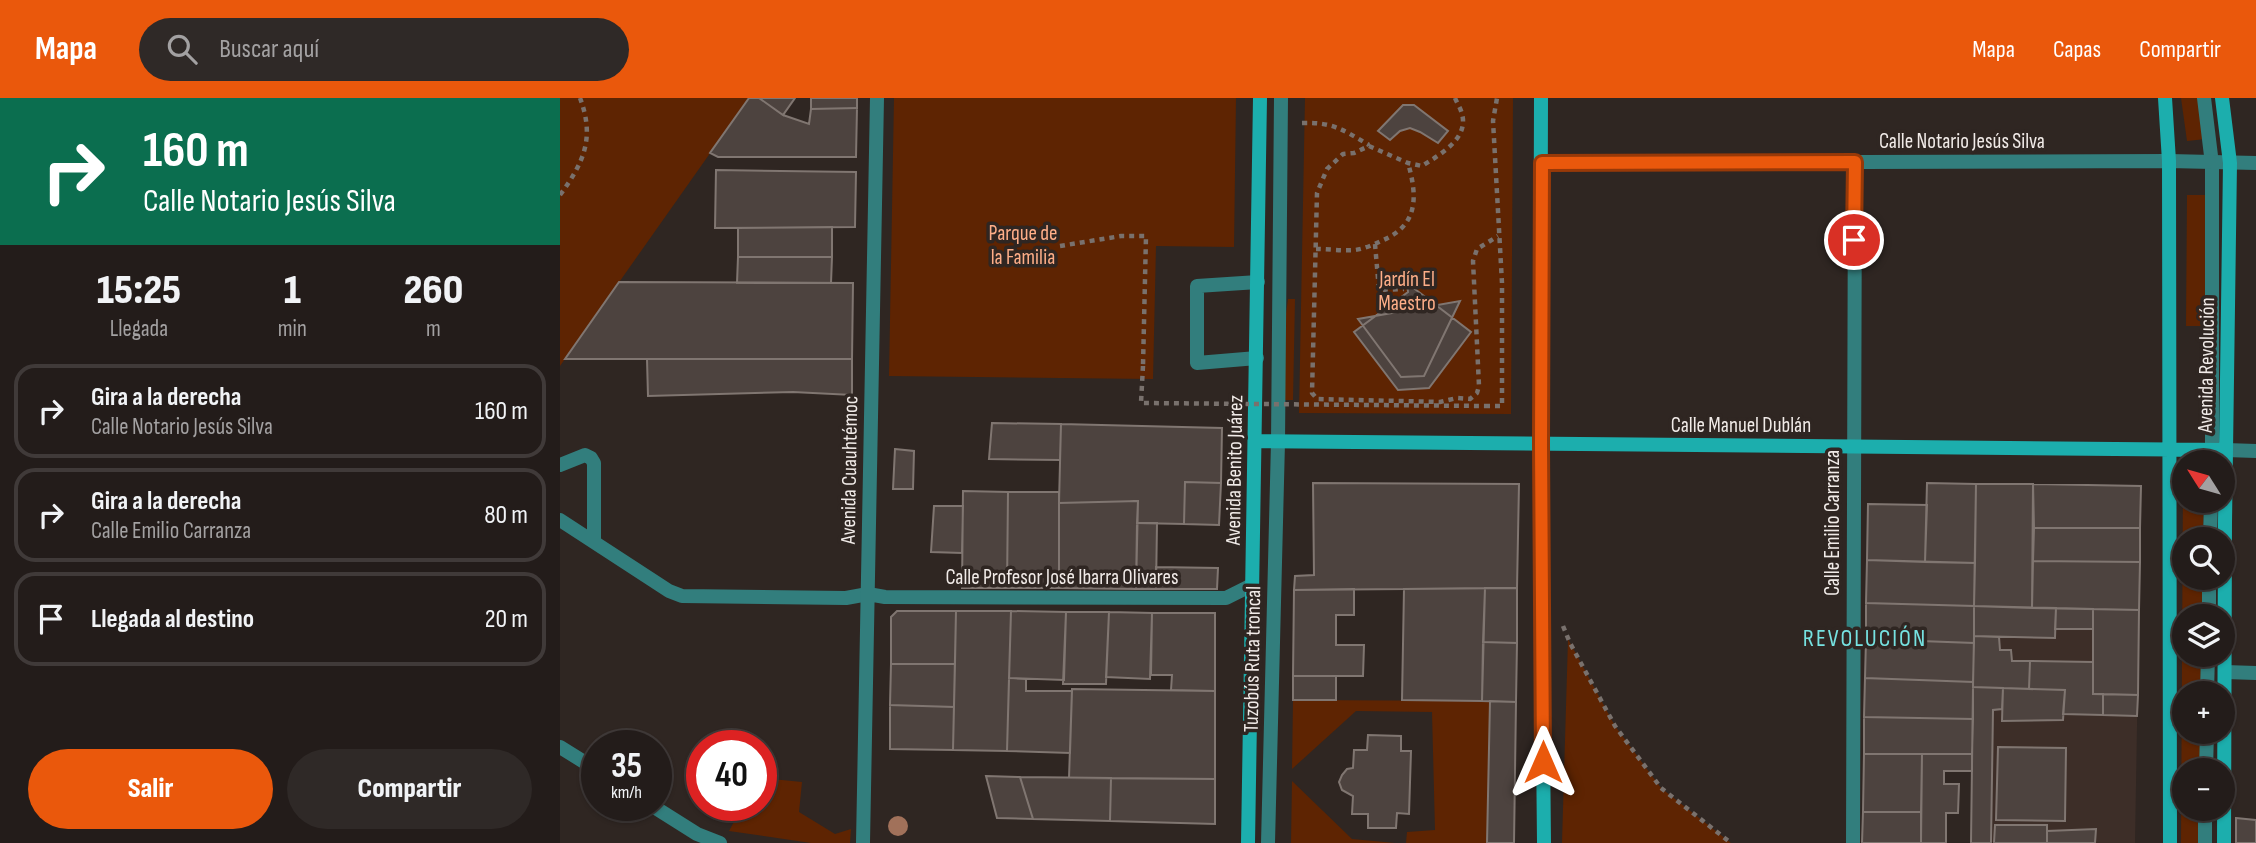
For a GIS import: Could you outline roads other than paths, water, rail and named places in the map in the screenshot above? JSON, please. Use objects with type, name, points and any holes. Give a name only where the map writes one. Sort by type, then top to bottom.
[{"type":"main road","name":"Avenida Benito Juárez","points":[[1248,843],[1260,98]]},
{"type":"main road","points":[[1541,98],[1544,843]]},
{"type":"main road","name":"Avenida Revolución","points":[[2165,98],[2169,161],[2170,843]]},
{"type":"main road","name":"Avenida Revolución","points":[[2217,450],[2230,163],[2222,98]]},
{"type":"main road","name":"Calle Manuel Dublán","points":[[1256,441],[2172,450]]},
{"type":"main road","name":"Avenida Revolución","points":[[2219,513],[2225,672],[2224,843]]},
{"type":"street","name":"Avenida Cuauhtémoc","points":[[863,843],[877,98]]},
{"type":"street","name":"Tuzobús Ruta troncal","points":[[1268,843],[1278,442],[1281,98]]},
{"type":"street","points":[[2204,98],[2212,164],[2217,450]]},
{"type":"street","name":"Calle Emilio Carranza","points":[[1853,843],[1855,162]]},
{"type":"street","name":"Calle Notario Jesús Silva","points":[[1542,163],[2256,163]]},
{"type":"street","points":[[1257,358],[1197,363],[1196,286],[1258,282]]},
{"type":"street","points":[[2235,453],[2256,451]]},
{"type":"street","points":[[560,465],[585,455],[594,463],[593,542]]},
{"type":"street","name":"Calle Profesor José Ibarra Olivares","points":[[560,520],[669,591],[682,596],[846,598],[869,594],[899,597],[1226,598],[1252,585]]},
{"type":"street","points":[[2225,672],[2256,673]]},
{"type":"street","points":[[562,753],[581,762]]},
{"type":"street","points":[[671,821],[694,839],[720,843]]},
{"type":"street","points":[[2205,821],[2205,843]]},
{"type":"district","name":"REVOLUCIÓN","points":[[1865,638]]},
{"type":"park label","name":"Parque de la Familia","points":[[1023,245]]},
{"type":"park label","name":"Jardín El Maestro","points":[[1407,291]]}]
